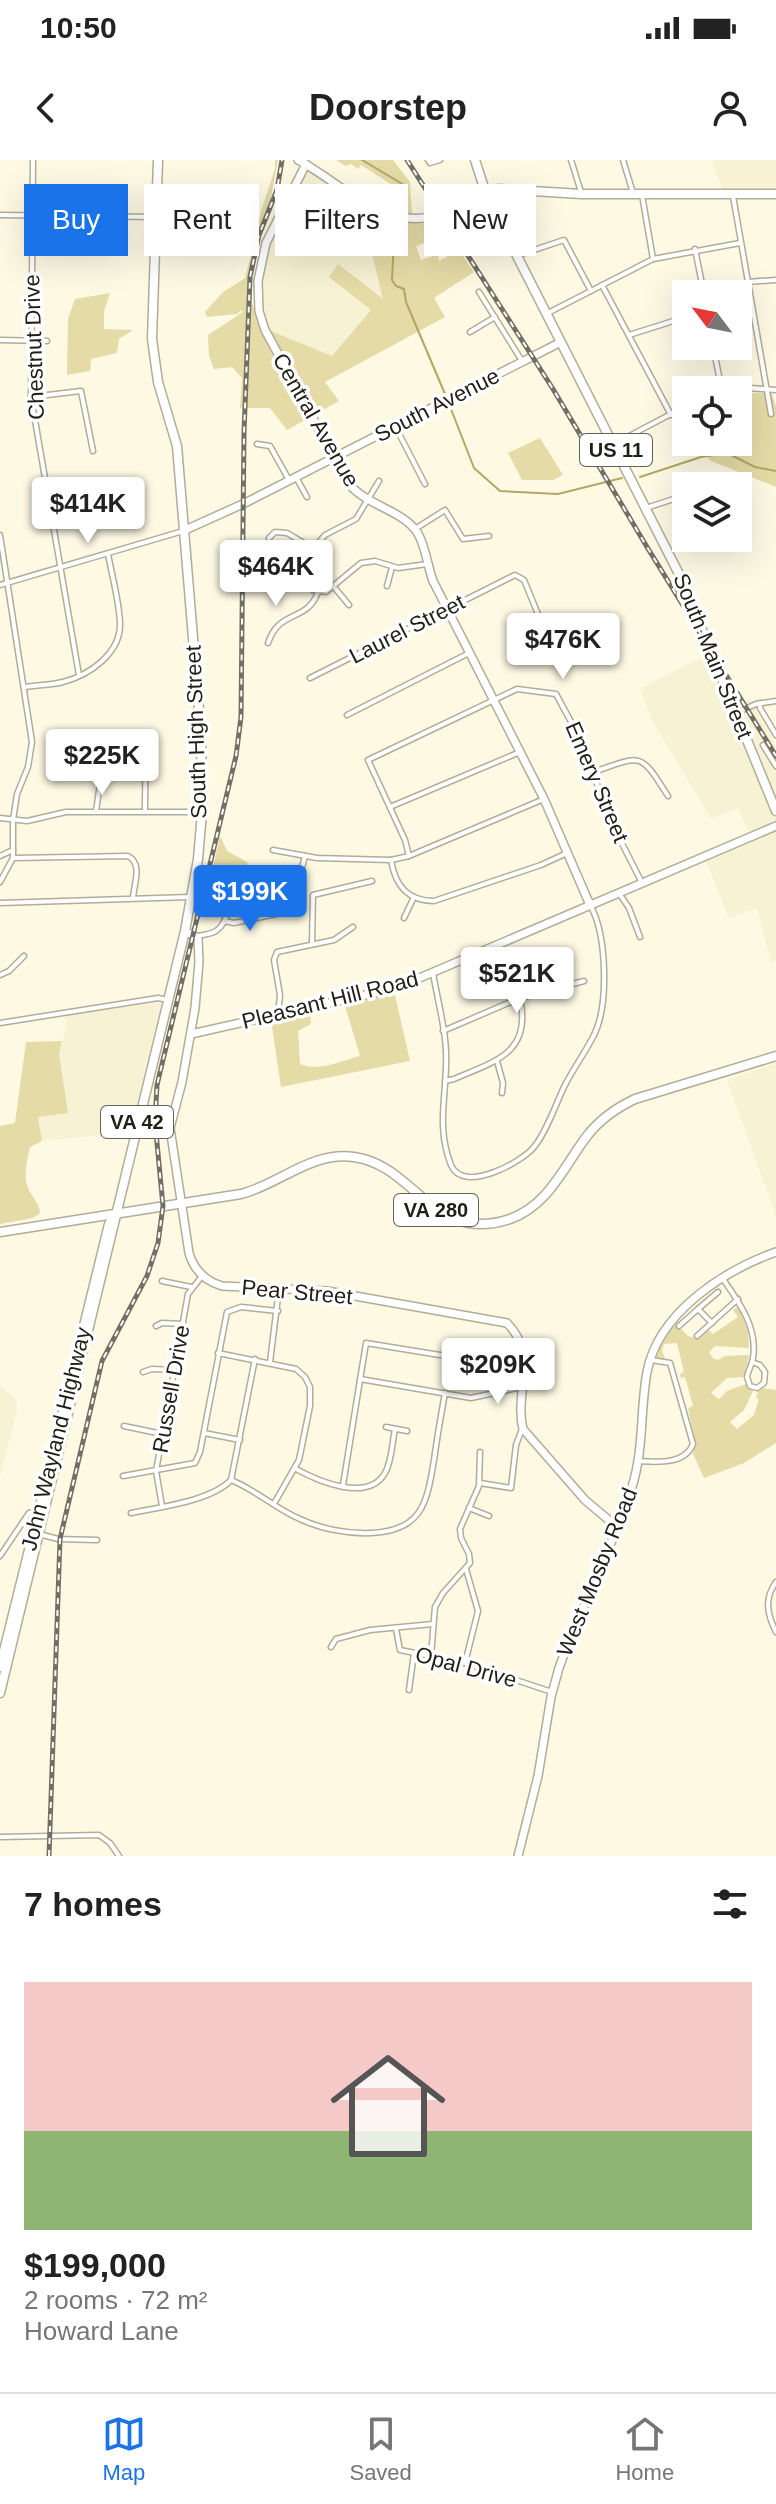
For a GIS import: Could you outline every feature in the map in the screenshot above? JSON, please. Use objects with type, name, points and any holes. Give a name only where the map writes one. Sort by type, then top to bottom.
[{"type":"main road","name":"South High Street","points":[[158,160],[158,184]]},
{"type":"main road","name":"South Main Street","points":[[475,160],[482,184]]},
{"type":"main road","points":[[536,192],[776,194]]},
{"type":"main road","name":"South High Street","points":[[86,1342],[185,931],[202,812],[201,734],[177,446],[158,382],[152,339],[156,256]]},
{"type":"main road","name":"South Main Street","points":[[517,256],[683,582],[776,811]]},
{"type":"main road","name":"VA 280","points":[[115,1213],[257,1190],[305,1164],[325,1157],[353,1157],[371,1161],[388,1170],[429,1206],[445,1215],[482,1223],[510,1219],[528,1211],[542,1199],[587,1136],[619,1107],[635,1099],[776,1056]]},
{"type":"main road","points":[[0,1232],[115,1213]]},
{"type":"main road","name":"John Wayland Highway","points":[[0,1667],[109,1224],[115,1213]]},
{"type":"main road","name":"John Wayland Highway","points":[[0,1693],[86,1342]]},
{"type":"street","name":"Chestnut Drive","points":[[33,160],[33,184]]},
{"type":"street","points":[[430,161],[440,160]]},
{"type":"street","points":[[571,160],[581,194]]},
{"type":"street","points":[[623,160],[637,195],[653,259]]},
{"type":"street","points":[[302,162],[395,217],[424,217]]},
{"type":"street","name":"Central Avenue","points":[[302,162],[266,243],[259,274],[257,301],[265,330],[352,488],[415,529]]},
{"type":"street","points":[[733,195],[747,280]]},
{"type":"street","points":[[0,215],[24,215]]},
{"type":"street","points":[[536,250],[564,240],[591,291]]},
{"type":"street","points":[[546,314],[653,259],[740,243]]},
{"type":"street","points":[[695,249],[701,280]]},
{"type":"street","name":"Chestnut Drive","points":[[32,256],[31,397],[79,675]]},
{"type":"street","points":[[752,282],[776,280]]},
{"type":"street","points":[[602,285],[671,415],[614,445]]},
{"type":"street","points":[[479,292],[522,361]]},
{"type":"street","points":[[752,309],[771,414]]},
{"type":"street","points":[[470,332],[495,317]]},
{"type":"street","points":[[629,335],[672,321]]},
{"type":"street","points":[[0,340],[47,341]]},
{"type":"street","name":"South Avenue","points":[[0,585],[183,531],[561,342]]},
{"type":"street","points":[[752,388],[776,390]]},
{"type":"street","points":[[31,397],[81,391],[93,451]]},
{"type":"street","points":[[395,426],[425,484]]},
{"type":"street","points":[[257,444],[270,446],[307,497]]},
{"type":"street","points":[[379,481],[356,519],[325,535],[314,549],[304,567],[303,578],[307,586],[318,592],[326,592],[361,563],[375,561],[407,568],[427,564]]},
{"type":"street","points":[[646,508],[672,500]]},
{"type":"street","points":[[433,973],[446,1051],[441,1121],[451,1164],[456,1172],[467,1177],[483,1177],[532,1150],[576,1062],[594,1035],[601,1015],[603,966],[601,934],[596,916],[544,799],[446,609],[427,564],[423,543],[415,529],[446,511],[463,539],[489,536]]},
{"type":"street","points":[[269,538],[275,532],[284,532],[314,549]]},
{"type":"street","points":[[0,535],[32,742],[28,767],[17,794],[13,858],[0,882]]},
{"type":"street","points":[[25,687],[63,682],[79,675],[106,658],[118,641],[120,623],[108,554]]},
{"type":"street","points":[[387,586],[392,567]]},
{"type":"street","name":"Laurel Street","points":[[310,678],[518,575],[524,580],[540,619],[534,635],[522,641]]},
{"type":"street","points":[[334,587],[349,605]]},
{"type":"street","points":[[268,643],[277,625],[310,608],[318,592]]},
{"type":"street","points":[[347,715],[469,653]]},
{"type":"street","name":"Emery Street","points":[[390,807],[368,760],[517,689],[556,694],[583,744],[609,818],[643,883]]},
{"type":"street","points":[[736,713],[760,703],[776,701]]},
{"type":"street","points":[[760,703],[776,735]]},
{"type":"street","points":[[96,811],[105,750],[111,743],[124,739],[134,743],[142,752],[145,811]]},
{"type":"street","points":[[763,745],[776,766]]},
{"type":"street","points":[[409,856],[390,807],[520,752]]},
{"type":"street","points":[[593,772],[631,759],[642,760],[668,796]]},
{"type":"street","points":[[273,850],[305,856],[391,860],[409,856],[544,799]]},
{"type":"street","points":[[0,818],[27,821],[66,812],[96,811],[202,812]]},
{"type":"street","name":"Pleasant Hill Road","points":[[191,1034],[392,989],[776,826]]},
{"type":"street","points":[[0,856],[13,850]]},
{"type":"street","points":[[391,860],[395,880],[414,898],[438,900],[567,853]]},
{"type":"street","points":[[13,858],[128,856],[134,859],[137,866],[133,898]]},
{"type":"street","points":[[299,879],[305,856]]},
{"type":"street","points":[[313,944],[313,895],[372,881]]},
{"type":"street","points":[[619,893],[629,908],[640,937]]},
{"type":"street","points":[[0,903],[192,897]]},
{"type":"street","points":[[185,931],[197,936],[216,931],[234,901],[249,898],[258,905]]},
{"type":"street","points":[[404,918],[414,898]]},
{"type":"street","points":[[224,921],[234,923],[276,914]]},
{"type":"street","points":[[278,1016],[280,995],[274,956],[280,949],[336,939],[353,927]]},
{"type":"street","points":[[162,1281],[191,1287],[202,1276],[191,1260],[170,1128],[191,1034],[199,962],[197,936]]},
{"type":"street","points":[[0,975],[9,971],[24,956]]},
{"type":"street","points":[[443,1031],[520,998],[584,981]]},
{"type":"street","points":[[0,1023],[158,998],[168,1000]]},
{"type":"street","points":[[444,1081],[497,1061],[509,1053],[518,1042],[522,1029],[520,998]]},
{"type":"street","points":[[497,1061],[503,1083],[502,1093]]},
{"type":"street","name":"West Mosby Road","points":[[518,1856],[541,1764],[552,1692],[574,1629],[617,1527],[638,1461],[646,1376],[658,1341],[676,1317],[723,1279],[745,1265],[776,1252]]},
{"type":"street","name":"Pear Street","points":[[202,1276],[222,1286],[333,1292],[507,1323],[517,1336],[524,1361],[523,1429]]},
{"type":"street","points":[[723,1279],[738,1299],[751,1330],[752,1362],[747,1377],[750,1386],[757,1388],[764,1383],[765,1373],[760,1365],[752,1362]]},
{"type":"street","name":"Russell Drive","points":[[162,1506],[156,1471],[191,1287]]},
{"type":"street","points":[[270,1362],[279,1288]]},
{"type":"street","points":[[679,1326],[718,1292]]},
{"type":"street","points":[[697,1336],[738,1299]]},
{"type":"street","points":[[123,1476],[195,1463],[199,1458],[227,1312],[241,1307],[278,1311]]},
{"type":"street","points":[[698,1309],[712,1323]]},
{"type":"street","points":[[156,1326],[162,1323],[183,1324]]},
{"type":"street","points":[[343,1485],[366,1343],[483,1362],[494,1369],[504,1389]]},
{"type":"street","points":[[218,1353],[296,1369],[310,1387],[310,1406],[296,1469],[275,1503]]},
{"type":"street","points":[[131,1513],[222,1490],[231,1480],[255,1359]]},
{"type":"street","points":[[638,1461],[661,1462],[682,1457],[690,1453],[693,1444],[670,1363],[650,1360]]},
{"type":"street","points":[[143,1372],[152,1369],[174,1370]]},
{"type":"street","points":[[360,1379],[478,1398],[504,1389],[525,1387]]},
{"type":"street","points":[[231,1480],[298,1519],[345,1532],[389,1531],[407,1525],[419,1513],[428,1495],[445,1393]]},
{"type":"street","points":[[124,1426],[162,1434]]},
{"type":"street","points":[[386,1427],[407,1431]]},
{"type":"street","points":[[296,1469],[321,1481],[366,1487],[383,1476],[395,1429]]},
{"type":"street","points":[[480,1483],[511,1488],[516,1445],[523,1429],[585,1500],[617,1527]]},
{"type":"street","points":[[204,1433],[240,1440]]},
{"type":"street","points":[[431,1656],[437,1602],[466,1569],[470,1557],[460,1529],[480,1483],[480,1452]]},
{"type":"street","points":[[469,1508],[489,1516]]},
{"type":"street","points":[[0,1556],[29,1513],[38,1511]]},
{"type":"street","points":[[39,1534],[58,1539],[97,1540]]},
{"type":"street","points":[[465,1663],[478,1611],[466,1569]]},
{"type":"street","points":[[776,1582],[768,1596],[767,1609],[776,1632]]},
{"type":"street","points":[[331,1647],[336,1639],[358,1633],[433,1624]]},
{"type":"street","name":"Opal Drive","points":[[396,1629],[399,1649],[465,1663],[552,1692]]},
{"type":"street","points":[[409,1690],[414,1653]]},
{"type":"street","points":[[0,1837],[99,1835],[119,1856]]},
{"type":"shaded area","points":[[275,160],[278,160],[270,202],[259,236],[259,220]]},
{"type":"shaded area","points":[[336,160],[393,160],[410,182],[412,215],[408,214],[408,184],[391,184],[361,165],[358,169],[351,164],[346,166]]},
{"type":"shaded area","points":[[711,160],[776,160],[776,189],[723,190]]},
{"type":"shaded area","points":[[301,165],[330,184],[290,184]]},
{"type":"shaded area","points":[[275,212],[275,256],[373,256],[384,300],[332,356],[261,327],[254,307],[255,280],[261,246]]},
{"type":"shaded area","points":[[408,222],[424,223],[424,243],[416,246],[421,260],[432,256],[438,256],[439,261],[448,256],[463,256],[474,272],[434,298],[445,317],[325,382],[339,401],[287,430],[270,408],[240,408],[242,378],[232,367],[214,369],[209,356],[208,335],[243,312],[207,317],[205,312],[222,293],[245,278],[250,256],[253,256],[248,293],[261,327],[332,356],[371,310],[329,277],[338,264],[383,299],[373,256],[408,256]]},
{"type":"shaded area","points":[[110,293],[104,311],[104,329],[133,330],[119,339],[117,353],[91,359],[90,371],[67,375],[68,319],[75,299]]},
{"type":"shaded area","points":[[752,393],[772,394],[776,407],[776,487],[752,477],[752,472],[739,472],[709,460],[707,456],[752,456]]},
{"type":"shaded area","points":[[540,438],[563,475],[553,480],[522,480],[508,453]]},
{"type":"shaded area","points":[[715,650],[738,703],[750,699],[776,746],[776,961],[771,962],[757,908],[729,918],[706,861],[753,841],[738,808],[711,819],[653,722],[640,689]]},
{"type":"shaded area","points":[[220,836],[227,851],[247,862],[250,878],[224,885],[209,885]]},
{"type":"shaded area","points":[[394,991],[410,1061],[281,1087],[271,1020],[310,1013],[311,1024],[298,1031],[300,1064],[315,1067],[330,1065],[360,1056],[344,1002]]},
{"type":"shaded area","points":[[158,1002],[161,1005],[130,1132],[42,1141],[38,1117],[68,1113],[59,1054],[66,1026],[65,1015]]},
{"type":"shaded area","points":[[62,1041],[59,1054],[68,1113],[38,1117],[42,1141],[30,1147],[26,1168],[27,1183],[40,1213],[33,1218],[0,1224],[0,1126],[15,1123],[26,1042]]},
{"type":"shaded area","points":[[776,1063],[776,1216],[727,1080]]},
{"type":"shaded area","points":[[739,1306],[748,1332],[749,1348],[715,1346],[709,1352],[718,1360],[724,1356],[749,1355],[744,1377],[727,1378],[711,1393],[719,1399],[727,1391],[746,1384],[753,1391],[744,1410],[730,1422],[737,1429],[754,1415],[758,1391],[763,1388],[776,1390],[776,1443],[744,1463],[704,1478],[693,1454],[695,1441],[688,1408],[693,1406],[685,1377],[681,1378],[680,1374],[684,1372],[677,1343],[664,1344],[665,1359],[655,1357],[672,1327],[677,1325],[696,1339],[709,1330],[713,1334],[738,1317],[733,1310]]},
{"type":"shaded area","points":[[0,1386],[16,1399],[17,1411],[0,1477]]},
{"type":"waterway","points":[[362,160],[402,184]]},
{"type":"waterway","points":[[393,256],[392,280],[404,289],[406,302],[445,394]]},
{"type":"waterway","points":[[449,404],[474,468],[500,491],[558,494],[622,478]]},
{"type":"waterway","points":[[640,477],[701,457],[727,453],[755,467],[776,471]]},
{"type":"railway","points":[[49,1856],[60,1539],[102,1361],[147,1276],[158,1243],[163,1206],[155,1122],[157,1085],[236,756],[241,717],[244,433],[250,277],[259,235],[277,190],[282,160]]},
{"type":"railway","points":[[407,160],[553,389],[776,756]]}]
